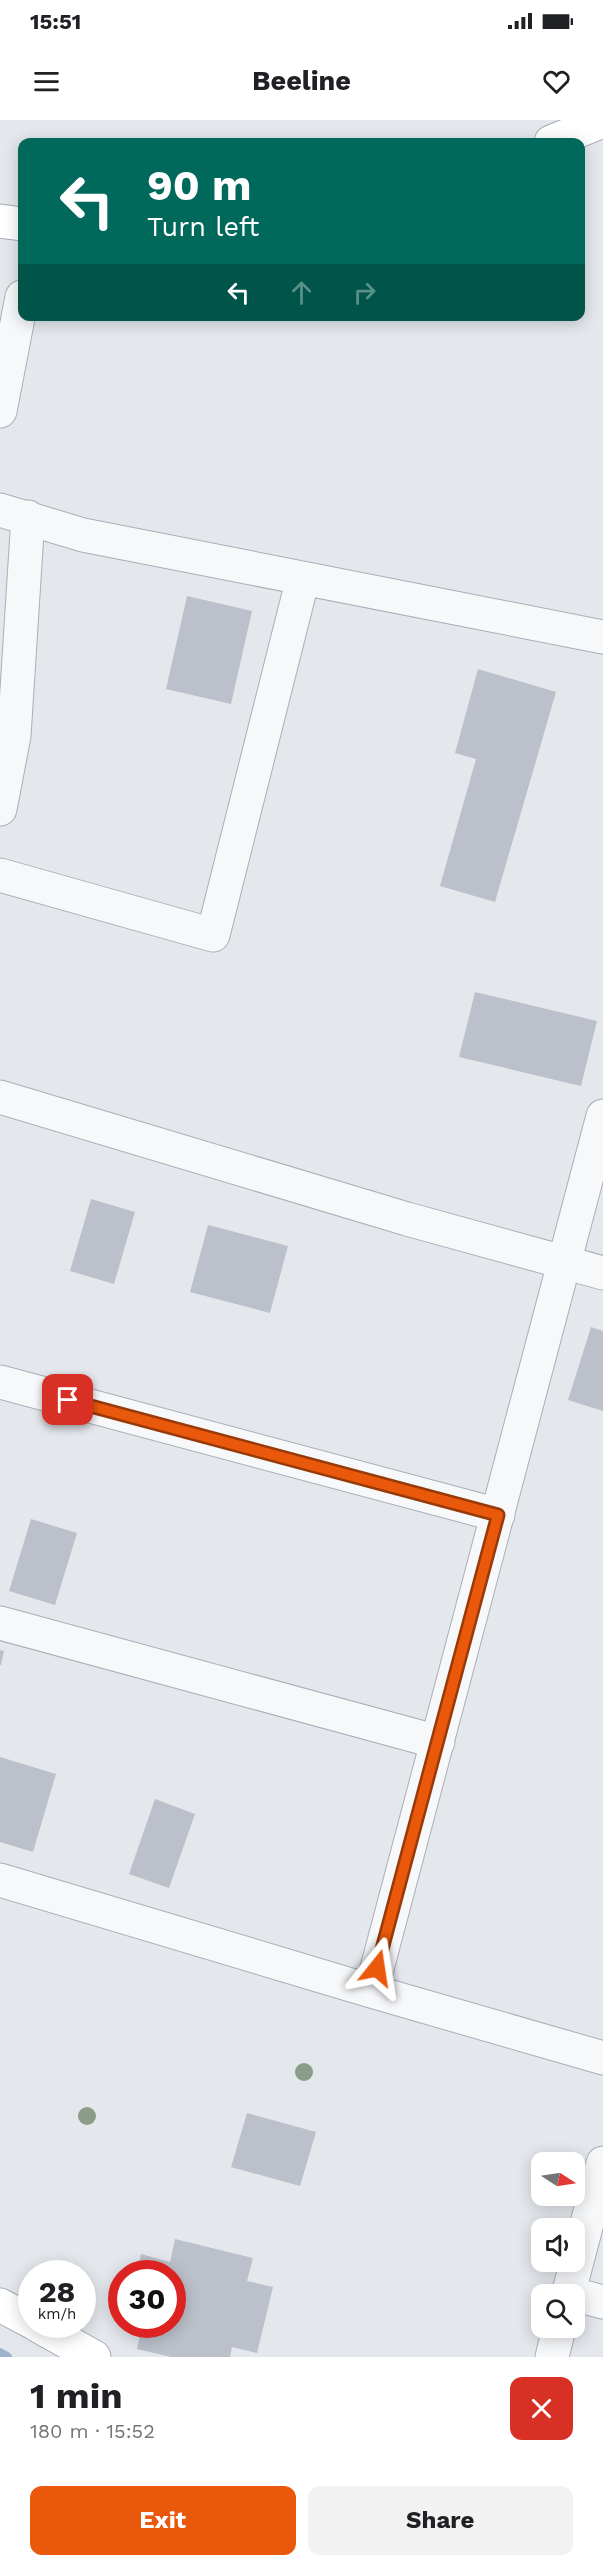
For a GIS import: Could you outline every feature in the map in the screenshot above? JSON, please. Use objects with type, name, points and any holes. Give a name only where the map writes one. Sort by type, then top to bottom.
[{"type":"main road","points":[[561,138],[603,121]]},
{"type":"main road","points":[[0,221],[18,223]]},
{"type":"main road","points":[[0,2305],[18,2315]]},
{"type":"main road","points":[[60,2338],[94,2357]]},
{"type":"street","points":[[0,411],[18,318]]},
{"type":"street","points":[[0,809],[14,736],[14,513],[83,535],[603,637]]},
{"type":"street","points":[[0,875],[213,935],[303,578]]},
{"type":"street","points":[[0,1097],[407,1219],[603,1273]]},
{"type":"street","points":[[371,1991],[566,1263],[603,1116]]},
{"type":"street","points":[[0,1382],[498,1515]]},
{"type":"street","points":[[0,1623],[438,1742]]},
{"type":"street","points":[[0,1880],[603,2058]]},
{"type":"street","points":[[571,2284],[603,2163]]},
{"type":"street","points":[[585,2298],[603,2302]]},
{"type":"street","points":[[552,2357],[557,2338]]},
{"type":"building","points":[[187,596],[252,611],[231,704],[166,689]]},
{"type":"building","points":[[478,669],[556,692],[495,902],[440,886],[476,759],[455,753]]},
{"type":"building","points":[[475,992],[597,1021],[581,1086],[459,1057]]},
{"type":"building","points":[[91,1199],[135,1212],[114,1284],[70,1271]]},
{"type":"building","points":[[208,1225],[288,1246],[270,1313],[190,1292]]},
{"type":"building","points":[[591,1327],[603,1331],[603,1411],[568,1400]]},
{"type":"building","points":[[31,1519],[77,1533],[55,1605],[9,1591]]},
{"type":"building","points":[[0,1650],[4,1651],[1,1665],[0,1665]]},
{"type":"building","points":[[0,1757],[56,1774],[33,1852],[0,1842]]},
{"type":"building","points":[[155,1799],[195,1814],[169,1888],[129,1874]]},
{"type":"building","points":[[247,2113],[316,2132],[300,2186],[231,2167]]},
{"type":"building","points":[[175,2239],[253,2258],[247,2281],[273,2287],[257,2353],[232,2347],[230,2357],[171,2357],[137,2349],[139,2338],[186,2338],[186,2260],[170,2260]]},
{"type":"building","points":[[141,2254],[163,2260],[140,2260]]},
{"type":"waterway","points":[[0,2353],[7,2357]]},
{"type":"route","points":[[68,1400],[498,1515],[377,1968]]}]
